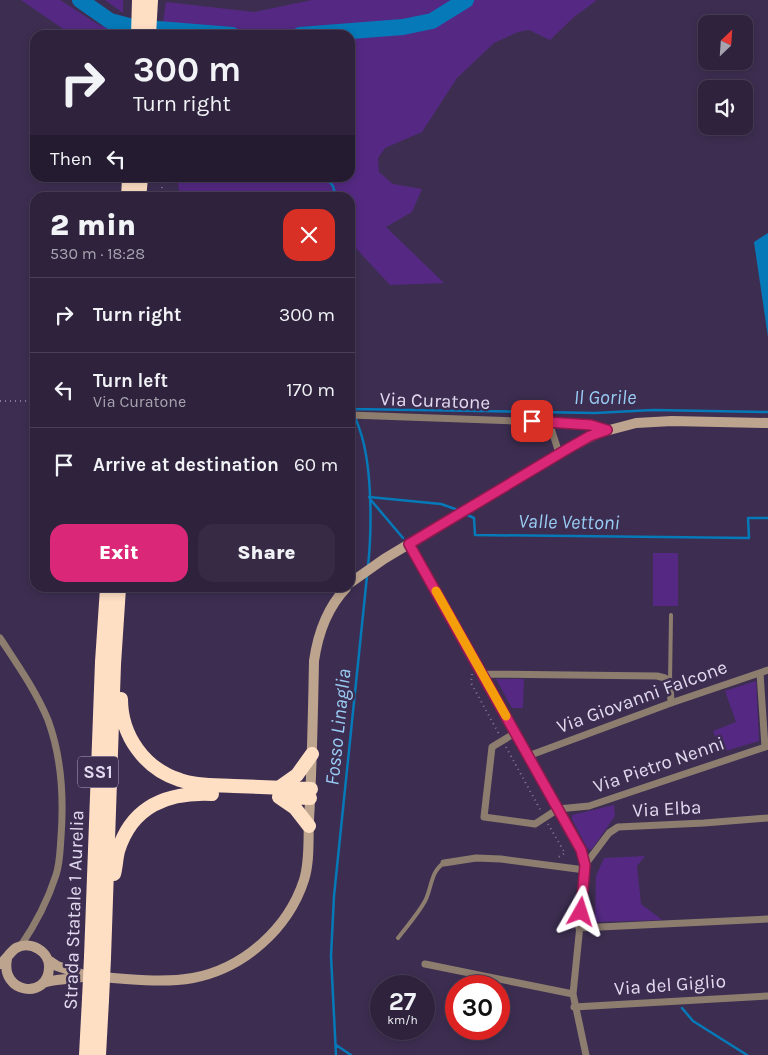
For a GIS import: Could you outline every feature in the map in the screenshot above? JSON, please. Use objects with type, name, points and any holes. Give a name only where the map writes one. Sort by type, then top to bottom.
[{"type":"highway","points":[[138,30],[139,0]]},
{"type":"highway","points":[[149,30],[151,0]]},
{"type":"highway","name":"Strada Statale 1 Aurelia","points":[[98,1055],[96,999],[102,662],[106,592]]},
{"type":"highway","name":"Strada Statale 1 Aurelia","points":[[97,957],[106,888],[114,664],[119,592]]},
{"type":"highway","points":[[114,664],[122,673],[121,711],[125,729],[135,747],[153,766],[173,778],[193,784],[279,792],[309,826]]},
{"type":"highway","points":[[279,792],[297,775],[312,754]]},
{"type":"highway","points":[[106,888],[115,873],[118,851],[128,828],[141,813],[155,803],[176,796],[196,793],[310,793]]},
{"type":"highway","name":"Strada Statale 1 Aurelia","points":[[86,1055],[96,999]]},
{"type":"main road","points":[[355,579],[384,559],[560,453],[586,438],[607,430],[630,424],[655,421],[768,424]]},
{"type":"main road","points":[[0,986],[14,986],[28,990],[53,980],[76,979],[87,976],[169,980],[192,978],[218,971],[248,955],[272,934],[296,898],[304,877],[309,826],[316,646],[326,616],[333,603],[343,592]]},
{"type":"main road","points":[[14,986],[7,976],[3,962],[13,950],[27,946],[37,948],[43,952],[48,960],[57,966],[87,976]]},
{"type":"main road","points":[[43,983],[49,974],[48,960]]},
{"type":"street","name":"Via Curatone","points":[[355,415],[549,422],[591,425],[607,430]]},
{"type":"street","points":[[549,422],[560,453]]},
{"type":"street","points":[[409,544],[581,850],[585,868],[573,994],[574,1007],[586,1055]]},
{"type":"street","points":[[0,638],[38,698],[55,740],[61,776],[62,816],[57,873],[39,916],[20,947]]},
{"type":"street","name":"Via Giovanni Falcone","points":[[528,756],[671,703],[768,670]]},
{"type":"street","points":[[760,673],[767,746]]},
{"type":"street","points":[[482,674],[657,676],[665,678],[670,682],[671,703]]},
{"type":"street","points":[[515,733],[492,747],[484,817],[535,824],[558,809]]},
{"type":"street","name":"Via Pietro Nenni","points":[[558,809],[589,806],[767,746]]},
{"type":"street","name":"Via Elba","points":[[585,868],[609,833],[618,827],[768,818]]},
{"type":"street","points":[[444,863],[476,858],[585,868]]},
{"type":"street","points":[[580,928],[768,919]]},
{"type":"street","points":[[425,964],[573,994]]},
{"type":"street","name":"Via del Giglio","points":[[574,1007],[768,996]]},
{"type":"lane","points":[[670,682],[671,615]]},
{"type":"lane","points":[[398,938],[424,902],[434,873],[444,863]]},
{"type":"path","points":[[0,401],[30,401]]},
{"type":"path","points":[[474,659],[471,683],[565,853],[552,861]]},
{"type":"shaded area","points":[[21,0],[60,0],[99,25],[120,30],[65,30]]},
{"type":"shaded area","points":[[105,0],[123,0],[123,13]]},
{"type":"shaded area","points":[[312,0],[597,0],[574,17],[550,40],[529,30],[518,32],[494,43],[457,78],[422,132],[385,148],[378,158],[379,172],[393,184],[422,189],[412,212],[386,227],[444,283],[390,285],[355,247],[355,192],[179,192],[178,182],[355,182],[355,30],[162,30],[166,2],[254,12]]},
{"type":"shaded area","points":[[653,553],[678,553],[678,606],[653,606]]},
{"type":"shaded area","points":[[496,679],[524,679],[523,708],[512,708]]},
{"type":"shaded area","points":[[756,681],[759,741],[722,752],[713,731],[736,722],[725,691]]},
{"type":"shaded area","points":[[614,805],[615,816],[590,850],[587,848],[572,819],[572,815]]},
{"type":"shaded area","points":[[645,856],[637,866],[641,904],[662,920],[595,922],[596,876],[604,858]]},
{"type":"water","points":[[768,233],[768,337],[754,242]]},
{"type":"waterway","points":[[80,0],[110,21],[133,27],[170,30]]},
{"type":"waterway","points":[[355,31],[403,27],[432,21],[466,0]]},
{"type":"waterway","name":"Fosso Linaglia","points":[[330,182],[334,192]]},
{"type":"waterway","name":"Il Gorile","points":[[355,409],[595,413],[653,410],[768,412]]},
{"type":"waterway","name":"Fosso Linaglia","points":[[355,417],[362,437],[368,467],[370,519],[368,566]]},
{"type":"waterway","name":"Valle Vettoni","points":[[369,497],[441,504],[458,510]]},
{"type":"waterway","points":[[370,499],[403,538]]},
{"type":"waterway","name":"Valle Vettoni","points":[[465,514],[474,518],[475,535],[749,538],[748,518],[768,518]]},
{"type":"waterway","name":"Fosso Linaglia","points":[[336,1055],[331,956],[334,896],[367,576]]},
{"type":"waterway","points":[[682,1008],[693,1021],[747,1055]]},
{"type":"waterway","points":[[336,1045],[351,1055]]},
{"type":"slow traffic","points":[[436,591],[506,716]]},
{"type":"route","points":[[532,421],[591,425],[607,430],[590,436],[569,448],[409,544],[581,850],[585,865],[585,876],[581,912]]}]
